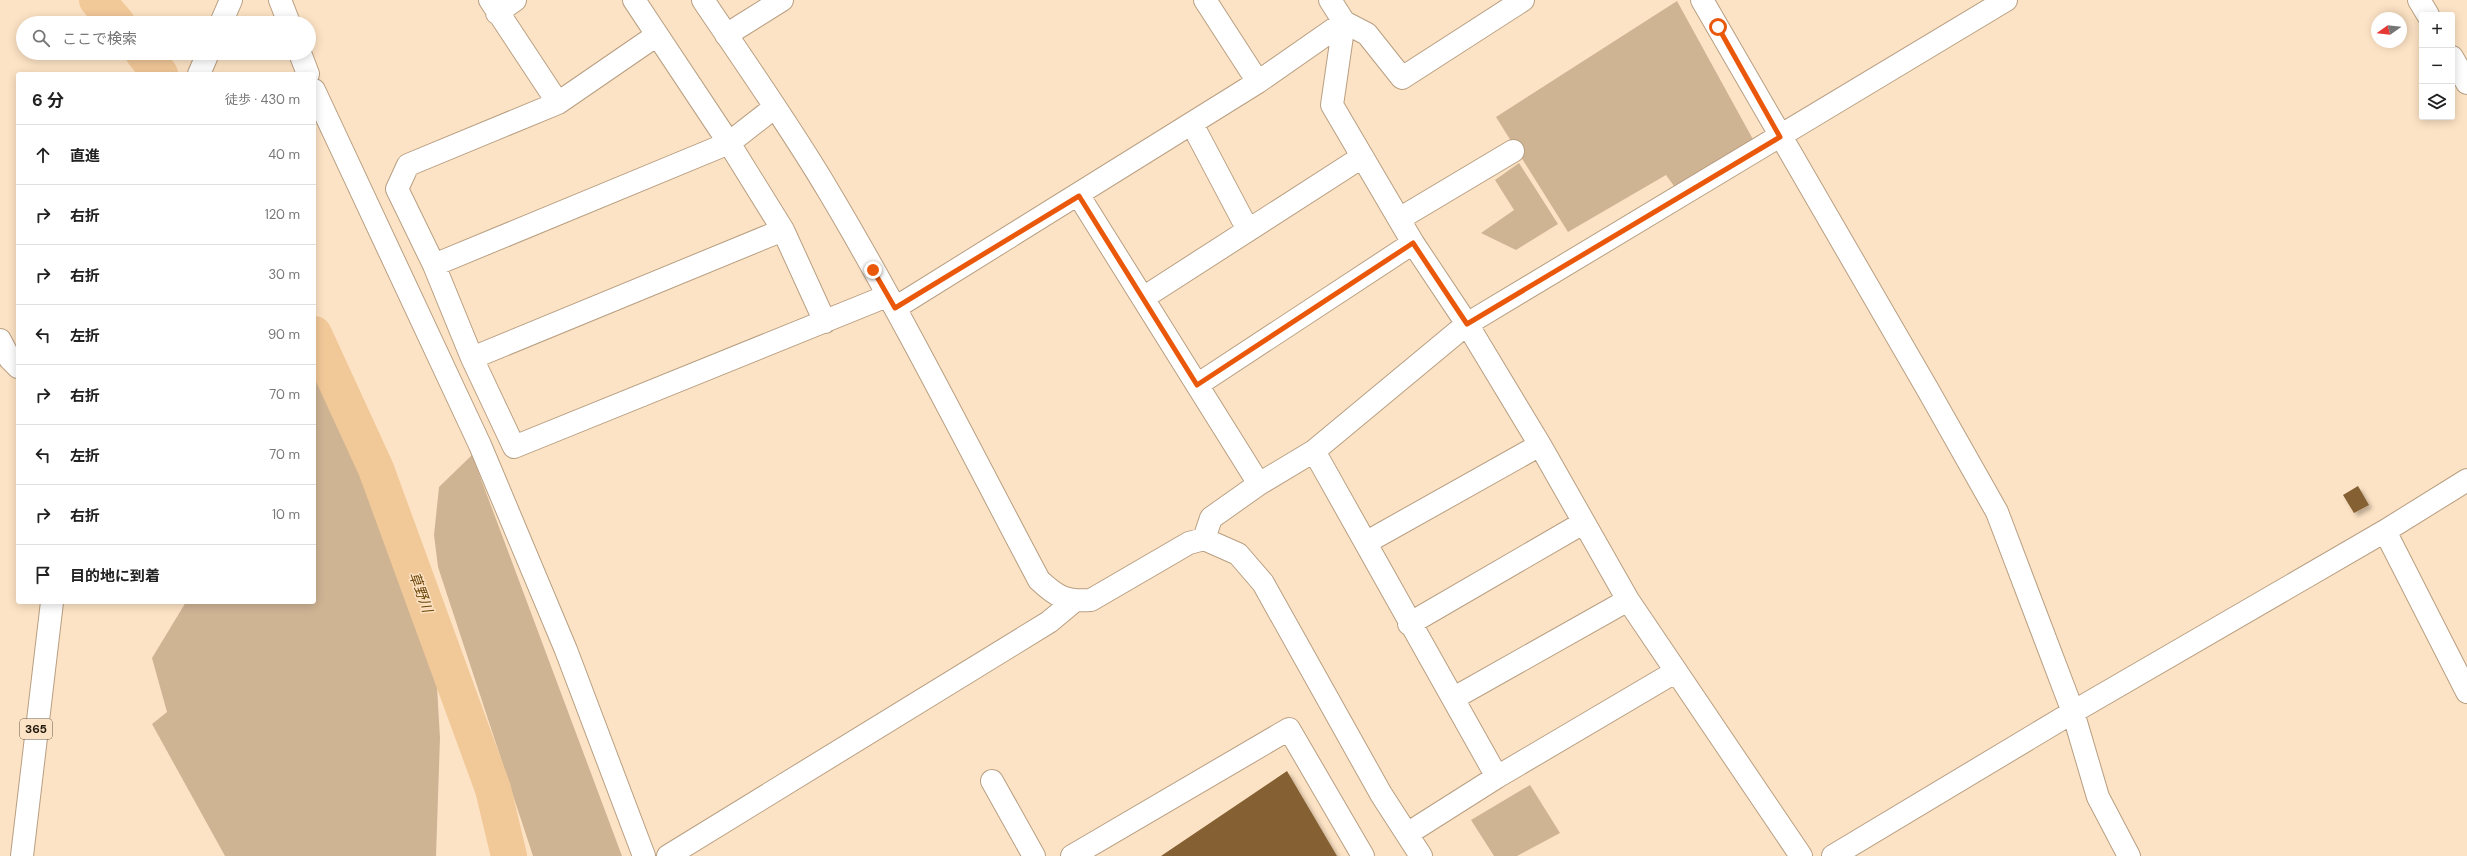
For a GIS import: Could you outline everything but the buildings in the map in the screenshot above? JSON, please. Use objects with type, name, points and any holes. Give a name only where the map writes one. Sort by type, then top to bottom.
[{"type":"main road","points":[[224,16],[231,0]]},
{"type":"main road","points":[[280,0],[286,16]]},
{"type":"main road","points":[[515,0],[493,6],[558,103]]},
{"type":"main road","points":[[634,0],[729,143],[783,230],[825,322]]},
{"type":"main road","points":[[703,0],[775,107],[829,192],[891,302],[1039,580],[1053,593],[1073,602],[1091,600],[1103,595],[1189,543],[1204,539],[1238,554],[1263,583],[1381,794],[1421,856]]},
{"type":"main road","points":[[726,35],[782,0]]},
{"type":"main road","points":[[1205,0],[1258,82]]},
{"type":"main road","points":[[1330,0],[1344,22],[1367,34],[1402,78],[1523,0]]},
{"type":"main road","points":[[1702,0],[1997,512],[2073,712],[2098,797],[2129,856]]},
{"type":"main road","points":[[1204,539],[1211,518],[1259,484],[1314,452],[1467,324],[2006,0]]},
{"type":"main road","points":[[2419,0],[2426,12]]},
{"type":"main road","points":[[657,36],[558,103],[408,165],[397,189],[434,265],[472,358],[514,447],[825,322],[891,302],[1079,196],[1258,82],[1344,22]]},
{"type":"main road","points":[[1344,22],[1332,105],[1413,243],[1467,324],[1540,445],[1628,600],[1675,672],[1801,856]]},
{"type":"main road","points":[[200,72],[205,60]]},
{"type":"main road","points":[[303,60],[307,72]]},
{"type":"main road","points":[[2455,62],[2467,83]]},
{"type":"main road","points":[[316,94],[480,445],[566,650],[644,856]]},
{"type":"main road","points":[[434,265],[729,143],[775,107]]},
{"type":"main road","points":[[1192,124],[1248,230]]},
{"type":"main road","points":[[1399,219],[1512,151]]},
{"type":"main road","points":[[1144,298],[1362,157]]},
{"type":"main road","points":[[1079,196],[1259,484]]},
{"type":"main road","points":[[472,358],[783,230]]},
{"type":"main road","points":[[1197,385],[1413,243]]},
{"type":"main road","points":[[0,340],[10,359],[16,365]]},
{"type":"main road","points":[[1367,542],[1540,445]]},
{"type":"main road","points":[[1314,452],[1367,542],[1409,624],[1454,698],[1497,777]]},
{"type":"main road","points":[[1833,856],[2073,712],[2385,531],[2467,480]]},
{"type":"main road","points":[[1409,624],[1583,523]]},
{"type":"main road","points":[[2385,531],[2467,692]]},
{"type":"main road","points":[[1454,698],[1628,600]]},
{"type":"main road","points":[[668,856],[1049,622],[1073,602]]},
{"type":"main road","name":"365","points":[[22,856],[52,604]]},
{"type":"main road","points":[[1407,834],[1497,777],[1675,672]]},
{"type":"main road","points":[[1072,856],[1289,729],[1363,856]]},
{"type":"main road","points":[[992,782],[1034,856]]},
{"type":"shaded area","points":[[1677,1],[1755,143],[1682,197],[1666,175],[1568,232],[1496,117]]},
{"type":"shaded area","points":[[1519,163],[1558,224],[1516,250],[1481,233],[1514,210],[1495,180]]},
{"type":"shaded area","points":[[316,373],[435,652],[440,738],[436,856],[225,856],[152,724],[167,712],[152,658],[185,604],[316,604]]},
{"type":"shaded area","points":[[472,455],[622,856],[533,856],[438,567],[434,535],[439,487]]},
{"type":"shaded area","points":[[1530,785],[1560,833],[1517,856],[1494,856],[1471,820]]},
{"type":"waterway","name":"草野川","points":[[97,0],[111,16]]},
{"type":"waterway","name":"草野川","points":[[149,60],[158,72]]},
{"type":"waterway","name":"草野川","points":[[316,338],[376,469],[493,789],[509,856]]},
{"type":"route","points":[[873,270],[895,308],[1079,196],[1197,385],[1413,243],[1467,324],[1780,137],[1718,27]]}]
